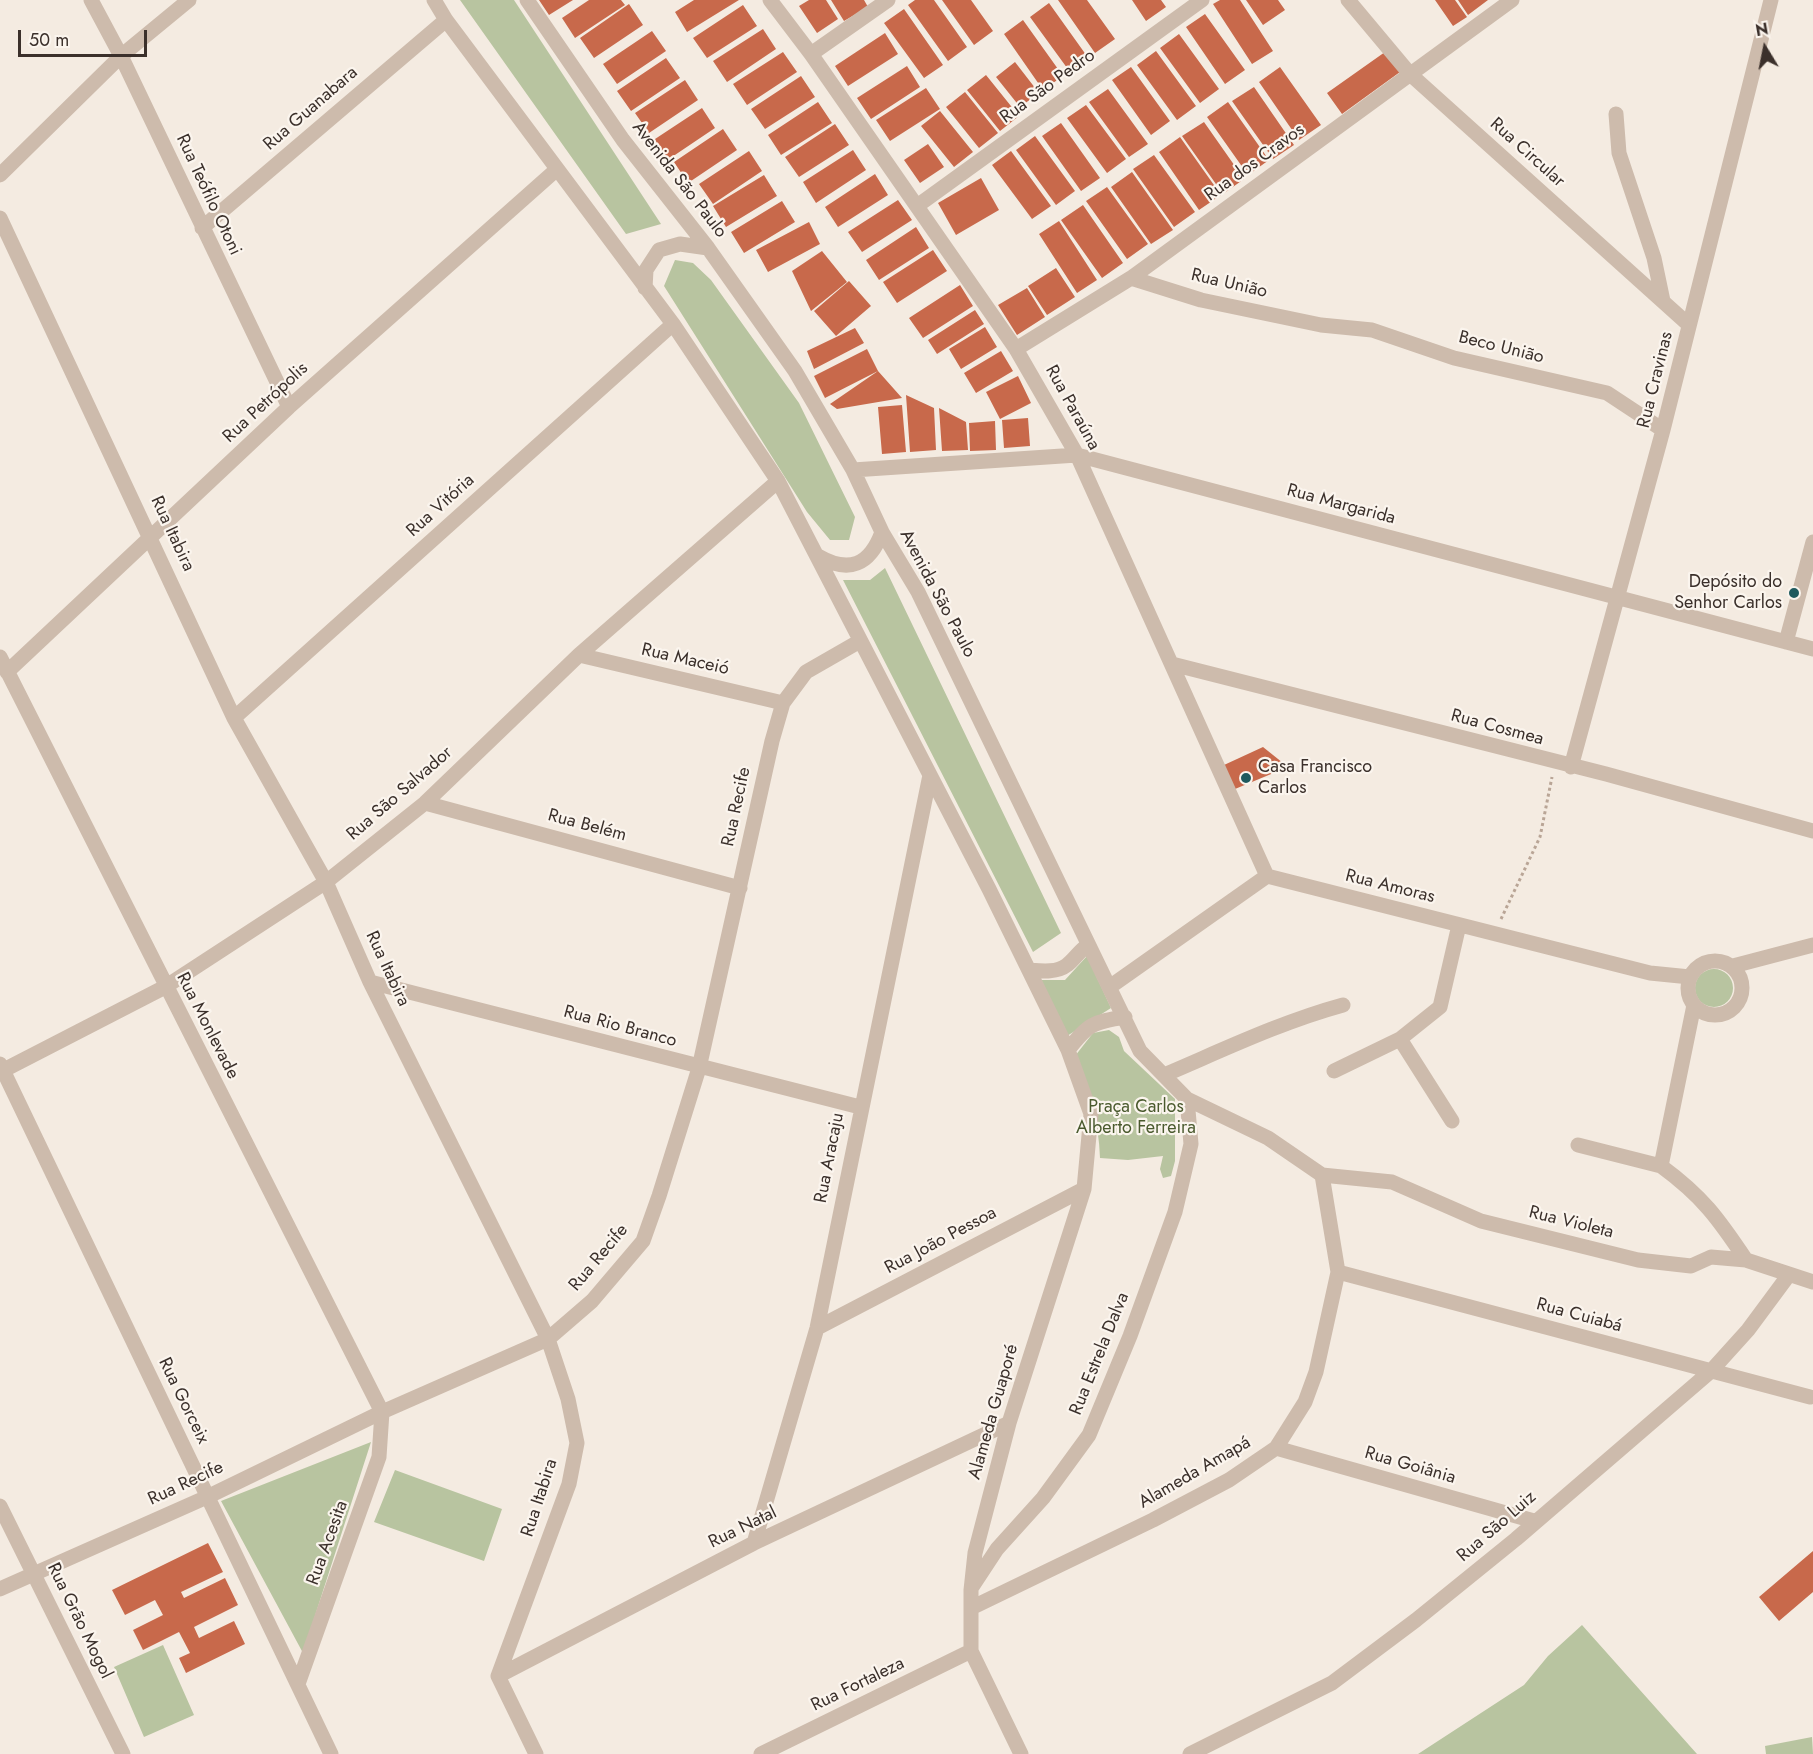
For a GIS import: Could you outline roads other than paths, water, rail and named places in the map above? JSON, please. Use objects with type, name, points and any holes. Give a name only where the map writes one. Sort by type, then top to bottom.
[{"type":"street","name":"Rua Teófilo Otoni","points":[[92,0],[289,407]]},
{"type":"street","points":[[0,175],[121,56],[189,0]]},
{"type":"street","points":[[434,0],[446,20],[556,170],[673,324],[778,481],[930,775],[1068,1050],[1091,1114],[1084,1189]]},
{"type":"street","name":"Avenida São Paulo","points":[[527,0],[623,140],[708,248],[795,371],[853,470],[882,532],[918,592],[1088,945],[1111,986],[1140,1051],[1187,1099],[1268,1138],[1323,1175]]},
{"type":"street","name":"Rua Paraúna","points":[[770,0],[811,54],[1016,349],[1077,454],[1267,876]]},
{"type":"street","points":[[811,54],[888,0]]},
{"type":"street","name":"Rua São Pedro","points":[[917,206],[1202,0]]},
{"type":"street","name":"Rua Circular","points":[[1348,0],[1410,74],[1689,325]]},
{"type":"street","name":"Rua dos Cravos","points":[[1016,349],[1131,278],[1512,0]]},
{"type":"street","name":"Rua Cravinas","points":[[1571,767],[1663,430],[1771,0]]},
{"type":"street","name":"Rua Guanabara","points":[[202,228],[446,20]]},
{"type":"street","points":[[1616,114],[1619,153],[1654,258],[1662,301]]},
{"type":"street","name":"Rua Petrópolis","points":[[7,672],[289,407],[556,170]]},
{"type":"street","name":"Rua Itabira","points":[[0,218],[152,536],[234,718],[326,882],[370,981],[548,1339],[568,1399],[577,1443],[568,1484],[498,1676]]},
{"type":"street","points":[[645,288],[646,270],[659,250],[680,244],[708,248]]},
{"type":"street","name":"Rua União","points":[[1131,278],[1201,300],[1320,325]]},
{"type":"street","name":"Rua Vitória","points":[[234,718],[673,324]]},
{"type":"street","name":"Beco União","points":[[1320,325],[1372,330],[1454,358],[1607,393],[1663,430]]},
{"type":"street","name":"Rua Margarida","points":[[853,470],[1077,454],[1615,599],[1813,649]]},
{"type":"street","name":"Rua São Salvador","points":[[1,1069],[165,987],[326,882],[425,802],[579,655],[778,481]]},
{"type":"street","points":[[818,556],[833,564],[849,566],[865,560],[877,548],[882,532]]},
{"type":"street","points":[[1786,642],[1813,542]]},
{"type":"street","name":"Rua Recife","points":[[0,1589],[207,1497],[382,1412],[548,1339],[592,1300],[643,1241],[699,1068],[772,741],[783,703],[806,672],[860,641]]},
{"type":"street","name":"Rua Maceió","points":[[579,655],[783,703]]},
{"type":"street","name":"Rua Monlevade","points":[[0,657],[382,1412]]},
{"type":"street","name":"Rua Cosmea","points":[[1172,664],[1555,763],[1606,774],[1813,831]]},
{"type":"street","name":"Rua Aracaju","points":[[754,1543],[817,1328],[860,1107],[930,775]]},
{"type":"street","name":"Rua Belém","points":[[425,802],[740,888]]},
{"type":"street","points":[[1111,986],[1267,876]]},
{"type":"street","name":"Rua Amoras","points":[[1267,876],[1650,973],[1690,978]]},
{"type":"street","points":[[1334,1071],[1400,1039],[1440,1006],[1459,925]]},
{"type":"street","points":[[1029,970],[1047,971],[1066,966],[1077,952],[1088,945]]},
{"type":"street","points":[[1661,1166],[1694,1005],[1688,987],[1690,978],[1701,964],[1710,961],[1719,961],[1733,966],[1813,945]]},
{"type":"street","points":[[1694,1005],[1709,1014],[1718,1015],[1734,1008],[1742,993],[1742,984],[1733,966]]},
{"type":"street","name":"Rua Rio Branco","points":[[370,981],[699,1068],[860,1107]]},
{"type":"street","points":[[1164,1075],[1248,1038],[1313,1013],[1343,1005]]},
{"type":"street","points":[[1068,1050],[1096,1021],[1125,1017]]},
{"type":"street","points":[[1400,1039],[1452,1121]]},
{"type":"street","name":"Rua Gorceix","points":[[1,1069],[331,1754]]},
{"type":"street","name":"Rua Estrela Dalva","points":[[971,1590],[997,1549],[1043,1498],[1089,1435],[1130,1336],[1175,1212],[1191,1144],[1187,1099]]},
{"type":"street","points":[[1578,1145],[1661,1166],[1694,1190],[1722,1224],[1746,1260]]},
{"type":"street","name":"Rua Violeta","points":[[1323,1175],[1392,1182],[1481,1221],[1638,1260],[1691,1266],[1711,1257],[1746,1260],[1788,1276],[1813,1282]]},
{"type":"street","name":"Alameda Amapá","points":[[971,1608],[1154,1520],[1229,1480],[1276,1448],[1305,1402],[1316,1372],[1338,1272],[1323,1175]]},
{"type":"street","name":"Rua João Pessoa","points":[[817,1328],[1084,1189]]},
{"type":"street","name":"Alameda Guaporé","points":[[971,1651],[971,1590],[975,1553],[1009,1423],[1084,1189]]},
{"type":"street","name":"Rua Cuiabá","points":[[1338,1272],[1810,1397]]},
{"type":"street","name":"Rua São Luiz","points":[[1190,1754],[1332,1683],[1416,1620],[1516,1539],[1534,1521],[1711,1371],[1748,1330],[1788,1276]]},
{"type":"street","name":"Rua Acesita","points":[[298,1684],[379,1457],[382,1412]]},
{"type":"street","name":"Rua Natal","points":[[498,1676],[754,1543],[1009,1423]]},
{"type":"street","name":"Rua Goiânia","points":[[1276,1448],[1534,1521]]},
{"type":"street","name":"Rua Grão Mogol","points":[[0,1506],[123,1754]]},
{"type":"street","points":[[971,1651],[1021,1754]]},
{"type":"street","name":"Rua Fortaleza","points":[[761,1754],[971,1651]]},
{"type":"street","points":[[498,1676],[536,1754]]},
{"type":"place","name":"Depósito do Senhor Carlos","points":[[1794,593]]},
{"type":"place","name":"Casa Francisco Carlos","points":[[1246,778]]},
{"type":"park label","name":"Praça Carlos Alberto Ferreira","points":[[1136,1118]]}]
